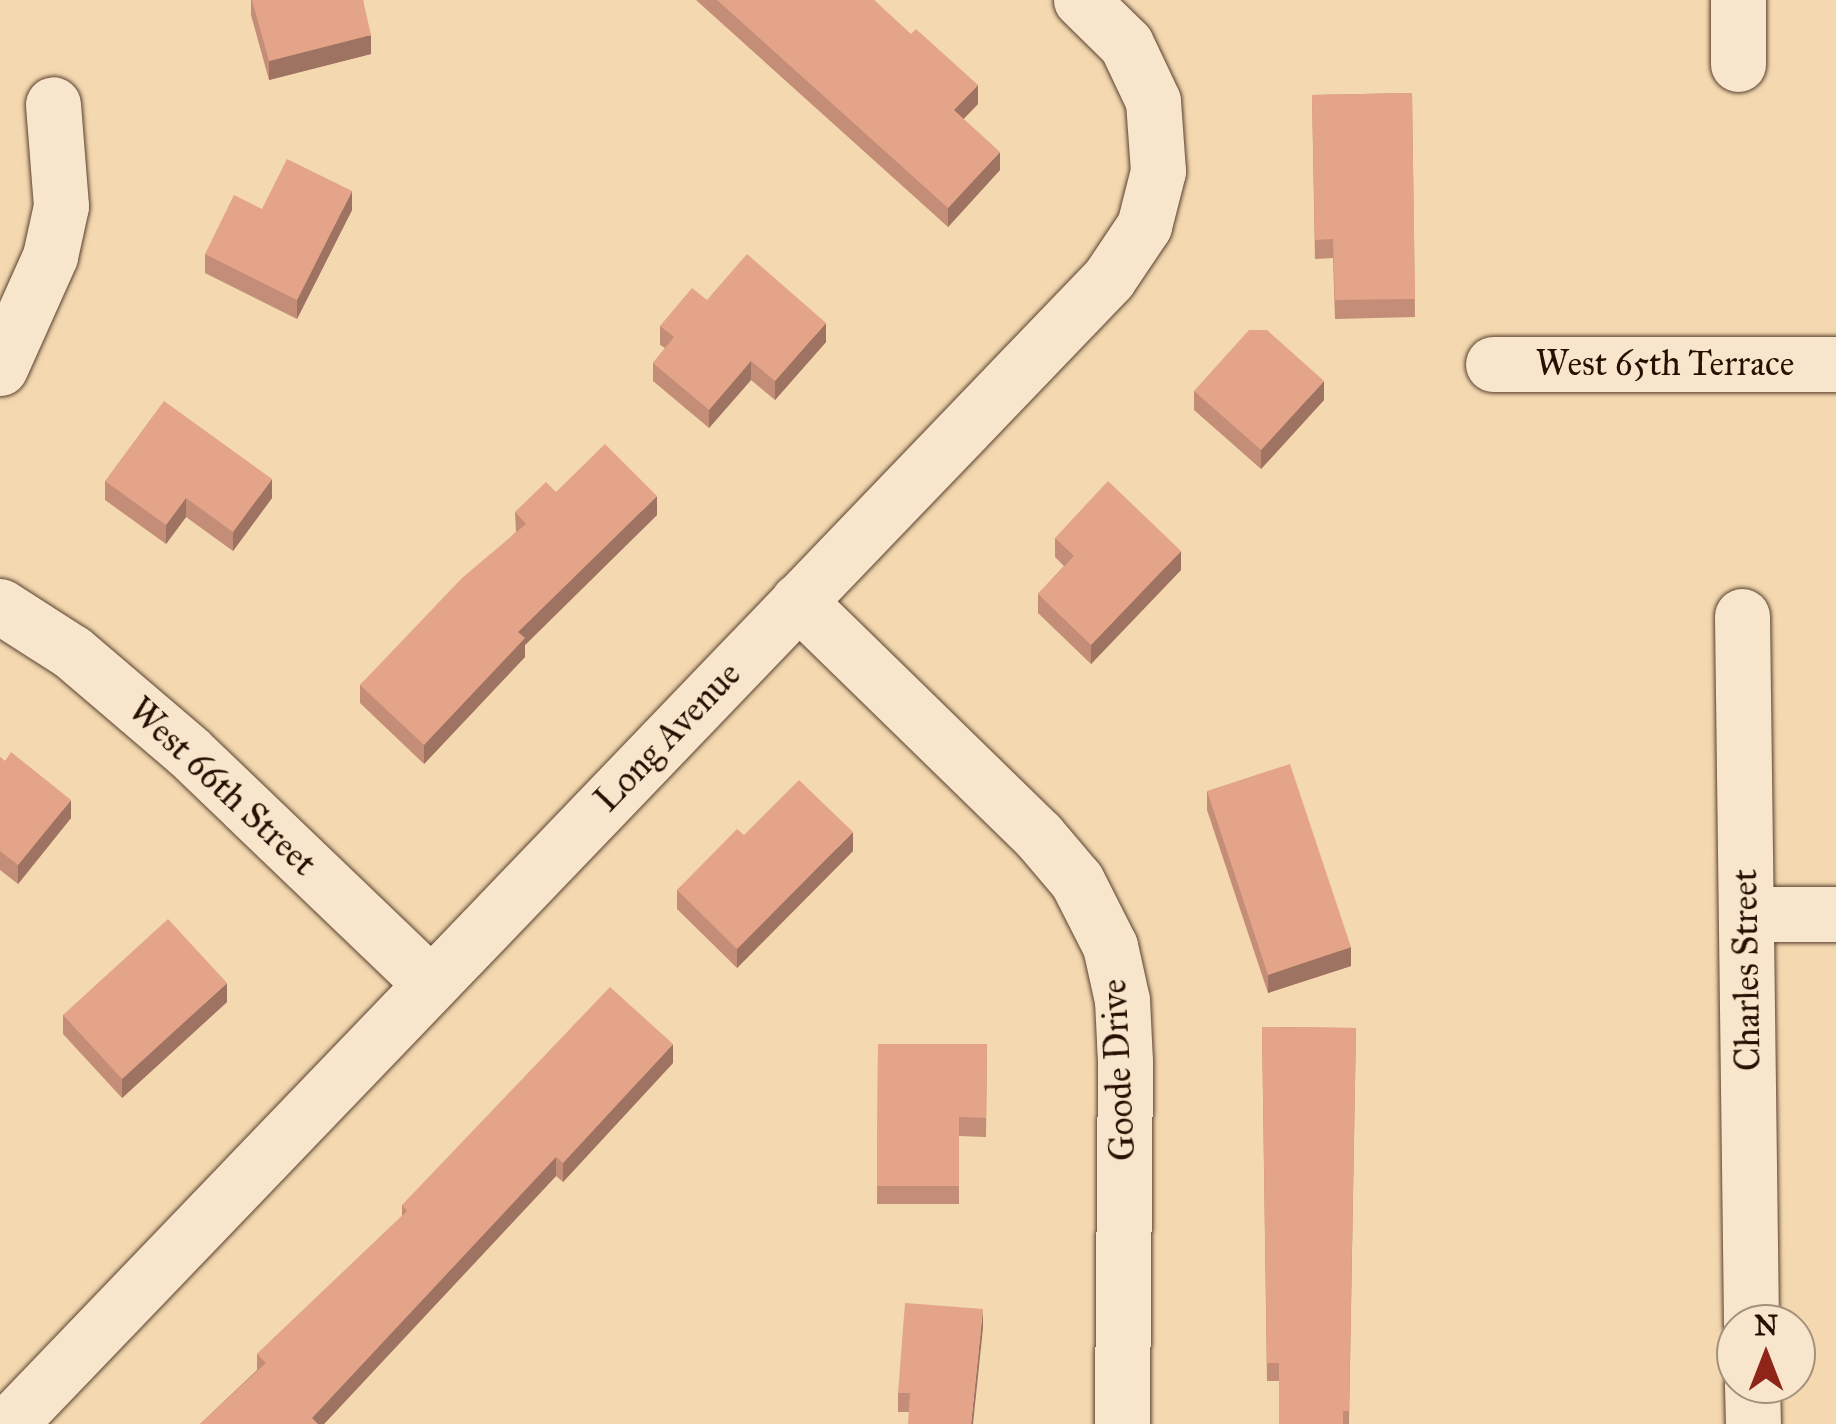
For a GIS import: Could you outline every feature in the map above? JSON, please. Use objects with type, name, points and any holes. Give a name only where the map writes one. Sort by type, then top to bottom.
[{"type":"street","name":"Long Avenue","points":[[8,1424],[1109,278],[1144,226],[1158,172],[1153,101],[1126,44],[1080,0]]},
{"type":"street","points":[[1738,0],[1738,64]]},
{"type":"street","points":[[0,368],[50,256],[61,206],[53,104]]},
{"type":"street","name":"West 65th Terrace","points":[[1493,364],[1836,364]]},
{"type":"street","name":"Goode Drive","points":[[798,601],[1038,835],[1078,882],[1110,946],[1122,1000],[1125,1061],[1122,1424]]},
{"type":"street","name":"West 66th Street","points":[[0,606],[72,652],[176,741],[431,984]]},
{"type":"street","name":"Charles Street","points":[[1742,616],[1751,1304]]},
{"type":"street","points":[[1746,914],[1836,914]]},
{"type":"building","points":[[252,0],[363,0],[371,35],[269,61]]},
{"type":"building","points":[[717,0],[874,0],[911,34],[916,29],[978,85],[954,110],[1000,152],[948,208]]},
{"type":"building","points":[[1412,93],[1415,299],[1335,300],[1333,239],[1315,240],[1312,95]]},
{"type":"building","points":[[287,159],[352,191],[297,300],[205,254],[234,195],[262,209]]},
{"type":"building","points":[[747,254],[826,323],[775,381],[751,361],[709,410],[653,363],[674,337],[660,326],[692,288],[707,300]]},
{"type":"building","points":[[1249,330],[1267,330],[1324,381],[1261,450],[1194,391]]},
{"type":"building","points":[[164,401],[272,479],[233,532],[186,498],[166,525],[105,481]]},
{"type":"building","points":[[605,444],[657,496],[518,632],[525,638],[424,745],[360,685],[462,578],[526,524],[515,512],[546,482],[556,492]]},
{"type":"building","points":[[1108,481],[1181,551],[1091,645],[1038,594],[1074,556],[1055,538]]},
{"type":"building","points":[[11,752],[71,800],[18,865],[0,851],[0,757],[5,761]]},
{"type":"building","points":[[1290,764],[1351,947],[1268,975],[1207,791]]},
{"type":"building","points":[[799,780],[853,832],[737,949],[677,890],[737,829],[744,835]]},
{"type":"building","points":[[168,919],[227,983],[122,1079],[63,1015]]},
{"type":"building","points":[[610,987],[673,1044],[563,1163],[556,1157],[312,1418],[318,1424],[200,1424],[266,1363],[257,1354],[407,1211],[402,1205]]},
{"type":"building","points":[[1262,1027],[1356,1028],[1349,1411],[1343,1411],[1343,1424],[1279,1424],[1279,1363],[1267,1363]]},
{"type":"building","points":[[878,1044],[987,1044],[986,1118],[959,1117],[959,1186],[877,1186]]},
{"type":"building","points":[[905,1303],[983,1309],[971,1424],[908,1424],[910,1393],[898,1393]]}]
